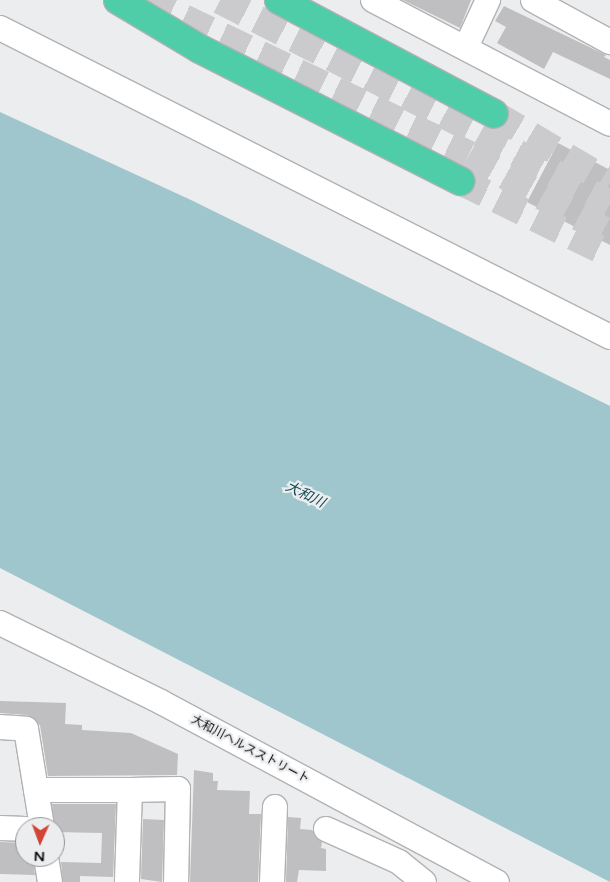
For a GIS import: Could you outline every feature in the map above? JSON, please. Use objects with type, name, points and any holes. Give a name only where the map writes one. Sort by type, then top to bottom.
[{"type":"highway","points":[[118,0],[200,49],[460,181]]},
{"type":"highway","points":[[279,0],[494,114]]},
{"type":"street","points":[[373,0],[610,124]]},
{"type":"street","points":[[466,47],[488,0]]},
{"type":"street","points":[[533,0],[610,42]]},
{"type":"street","points":[[0,28],[610,337]]},
{"type":"street","name":"大和川ヘルスストリート","points":[[0,623],[161,702],[496,882]]},
{"type":"street","points":[[0,727],[26,729],[40,817]]},
{"type":"street","points":[[36,790],[178,789],[176,882]]},
{"type":"street","points":[[127,882],[130,790]]},
{"type":"street","points":[[272,882],[275,807]]},
{"type":"street","points":[[0,828],[15,829]]},
{"type":"street","points":[[326,829],[399,862],[424,882]]},
{"type":"street","points":[[48,867],[50,882]]},
{"type":"water","name":"大和川","points":[[0,112],[191,200],[610,406],[610,882],[0,568]]},
{"type":"building","points":[[403,0],[471,0],[460,28]]},
{"type":"building","points":[[504,6],[606,55],[604,57],[610,60],[610,79],[553,52],[544,69],[497,43],[506,27],[495,21]]},
{"type":"building","points":[[558,143],[610,170],[610,245],[527,202]]},
{"type":"building","points":[[0,701],[66,703],[65,724],[82,725],[82,730],[131,733],[178,754],[177,775],[48,776],[40,725],[27,715],[0,713]]},
{"type":"building","points":[[194,770],[213,773],[213,781],[218,781],[217,790],[250,791],[249,814],[261,814],[258,882],[190,882]]},
{"type":"building","points":[[52,804],[116,804],[113,877],[80,876],[80,882],[63,882],[62,867],[65,867],[65,862],[101,863],[102,833],[65,832],[65,817],[53,817]]},
{"type":"building","points":[[288,817],[301,818],[300,829],[312,830],[322,842],[321,848],[326,849],[326,871],[299,870],[297,882],[286,882]]},
{"type":"building","points":[[143,819],[164,820],[162,882],[141,879]]},
{"type":"building","points":[[0,842],[15,843],[15,867],[34,867],[35,875],[0,874]]},
{"type":"tunnel","points":[[146,0],[469,155],[610,234]]},
{"type":"tunnel","points":[[220,0],[480,133],[610,204]]},
{"type":"tunnel","points":[[494,114],[610,183]]},
{"type":"tunnel","points":[[460,181],[610,254]]}]
